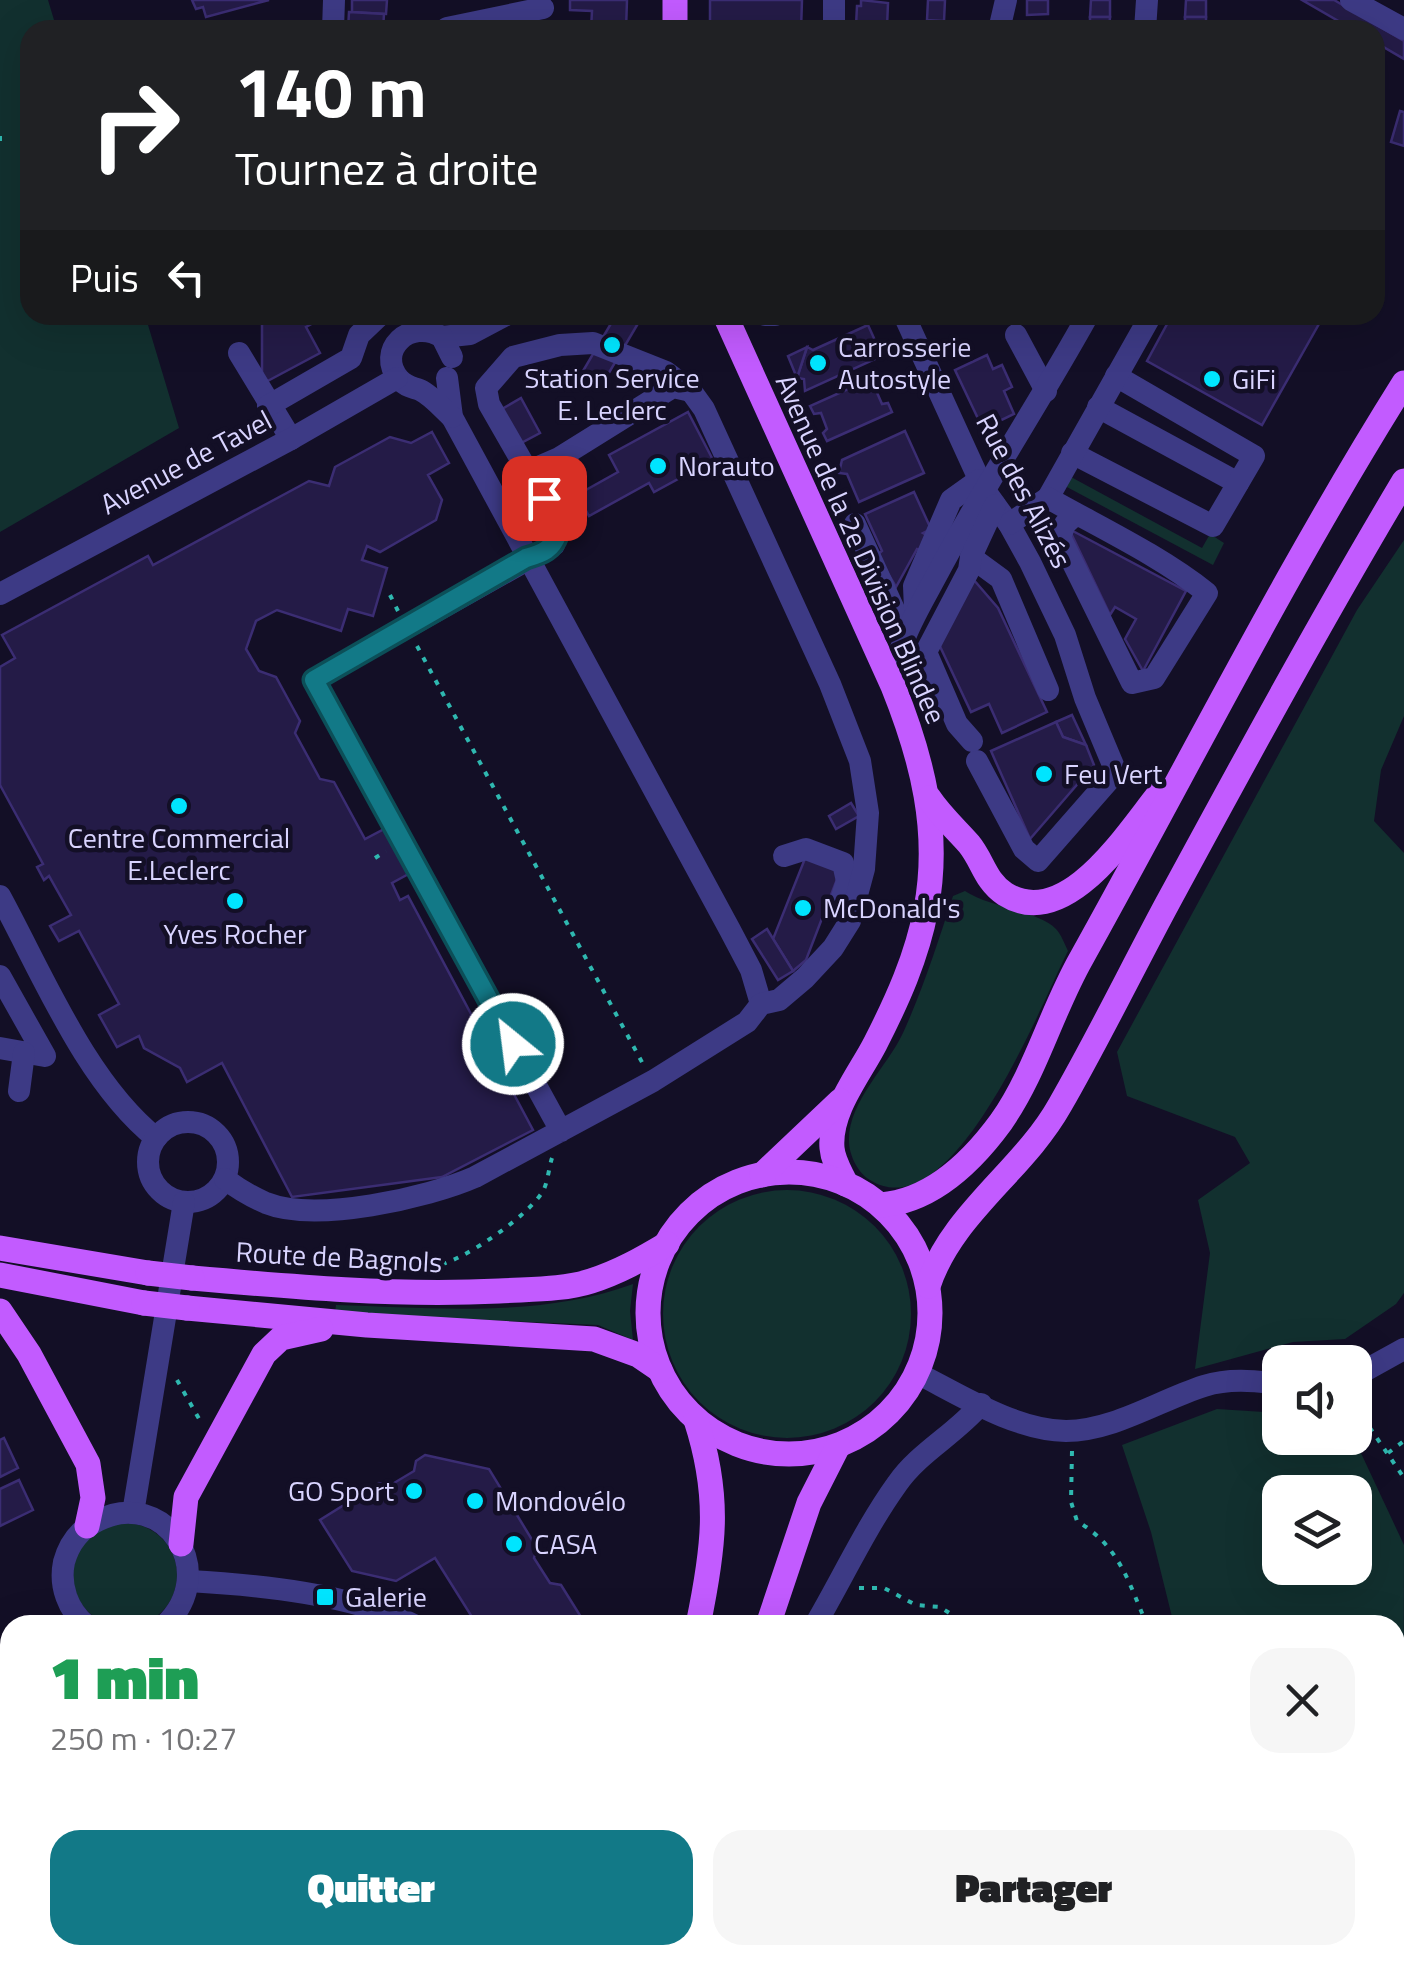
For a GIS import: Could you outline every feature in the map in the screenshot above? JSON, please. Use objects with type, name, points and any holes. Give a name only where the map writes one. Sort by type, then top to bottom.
[{"type":"main road","name":"Avenue de la 2e Division Blindee","points":[[730,325],[911,730],[928,796],[931,872],[912,965],[874,1046],[846,1093],[762,1175]]},
{"type":"main road","points":[[881,1205],[920,1198],[945,1181],[1001,1121],[1023,1084],[1073,973],[1344,484],[1404,384]]},
{"type":"main road","points":[[928,1286],[937,1258],[956,1230],[1035,1146],[1059,1107],[1167,904],[1404,482]]},
{"type":"main road","points":[[928,796],[970,846],[988,880],[1006,895],[1042,902],[1061,899],[1086,879],[1197,749]]},
{"type":"main road","name":"Avenue de la 2e Division Blindee","points":[[846,1093],[832,1148],[846,1184]]},
{"type":"main road","points":[[762,1175],[819,1175],[846,1184],[881,1205],[911,1242],[928,1286],[927,1345],[918,1373],[898,1404],[871,1429],[838,1446],[802,1454],[764,1452],[728,1441],[696,1420],[660,1370],[648,1319],[656,1267],[680,1224],[707,1199],[738,1182],[762,1175]]},
{"type":"main road","name":"Route de Bagnols","points":[[0,1248],[192,1278],[436,1294],[587,1282],[632,1266],[667,1244]]},
{"type":"main road","points":[[0,1274],[188,1308],[594,1340],[638,1355],[660,1370]]},
{"type":"main road","points":[[0,1311],[29,1354],[88,1464],[93,1498],[87,1526]]},
{"type":"main road","points":[[181,1544],[186,1496],[264,1354],[281,1338],[310,1330],[367,1325]]},
{"type":"main road","points":[[696,1420],[713,1482],[714,1524],[699,1615]]},
{"type":"main road","points":[[771,1615],[809,1502],[838,1446]]},
{"type":"street","points":[[1351,0],[1404,29]]},
{"type":"street","points":[[495,20],[543,12]]},
{"type":"street","points":[[268,406],[351,358],[359,335],[370,325]]},
{"type":"street","points":[[437,343],[432,389],[404,385],[393,370],[393,351],[403,336],[437,343],[487,325]]},
{"type":"street","name":"Rue des Alizés","points":[[909,325],[986,491],[1009,524],[1065,636],[1084,698],[1116,772],[1038,861],[1024,849],[958,724],[926,652],[969,570],[971,558]]},
{"type":"street","points":[[893,686],[896,654],[911,624],[1082,325]]},
{"type":"street","points":[[1009,524],[1048,498],[1145,325]]},
{"type":"street","points":[[1016,335],[1046,391]]},
{"type":"street","points":[[437,343],[452,417],[737,942],[751,970],[760,1004]]},
{"type":"street","points":[[225,1179],[268,1204],[295,1208],[390,1202],[476,1178],[557,1142],[747,1022],[760,1004],[779,1000],[833,948],[850,920],[864,868],[868,813],[860,760],[814,647],[704,409],[692,391],[666,372],[593,344],[560,345],[513,357],[486,388],[488,404],[528,471],[558,533],[554,545],[314,680],[557,1142]]},
{"type":"street","points":[[239,354],[291,440]]},
{"type":"street","points":[[1072,454],[1213,526],[1254,456],[1116,376]]},
{"type":"street","name":"Avenue de Tavel","points":[[0,594],[291,440],[398,378]]},
{"type":"street","points":[[528,471],[559,458],[673,387],[692,391]]},
{"type":"street","points":[[422,390],[452,417]]},
{"type":"street","points":[[1098,406],[1238,483]]},
{"type":"street","points":[[986,491],[971,558],[1002,578],[1048,690]]},
{"type":"street","points":[[1048,498],[1190,578],[1208,592],[1154,678],[1132,682],[1060,536],[1065,524],[1076,514]]},
{"type":"street","points":[[856,524],[898,618],[911,624]]},
{"type":"street","points":[[784,856],[806,849],[842,863],[846,869],[847,882],[834,920],[833,948]]},
{"type":"street","points":[[0,896],[103,1084],[132,1118],[156,1138]]},
{"type":"street","points":[[0,976],[45,1056],[0,1048]]},
{"type":"street","points":[[19,1091],[24,1052]]},
{"type":"street","points":[[186,1121],[209,1127],[218,1134],[228,1156],[225,1179],[215,1192],[200,1200],[184,1202],[159,1190],[152,1178],[150,1150],[164,1130],[186,1121]]},
{"type":"street","points":[[133,1513],[184,1202]]},
{"type":"street","points":[[1372,1366],[1404,1348]]},
{"type":"street","points":[[918,1373],[1037,1426],[1068,1431],[1101,1425],[1207,1386],[1239,1380],[1262,1382]]},
{"type":"street","points":[[821,1615],[897,1482],[920,1458],[963,1426],[981,1404]]},
{"type":"street","points":[[75,1615],[64,1588],[66,1553],[87,1526],[109,1514],[133,1513],[168,1528],[186,1556],[189,1582],[185,1600],[173,1615]]},
{"type":"street","points":[[189,1582],[325,1596],[395,1615]]},
{"type":"path","points":[[0,136],[0,148]]},
{"type":"path","points":[[390,595],[652,1082]]},
{"type":"path","points":[[375,858],[386,851]]},
{"type":"path","points":[[403,1265],[436,1266],[460,1256],[507,1225],[544,1189],[557,1142]]},
{"type":"path","points":[[173,1374],[210,1434]]},
{"type":"path","points":[[1372,1429],[1404,1478]]},
{"type":"path","points":[[1068,1431],[1074,1459],[1071,1502],[1077,1521],[1098,1534],[1116,1554],[1143,1615]]},
{"type":"path","points":[[1388,1454],[1404,1441]]},
{"type":"path","points":[[840,1582],[859,1588],[884,1588],[916,1605],[940,1607],[952,1615]]},
{"type":"green space","points":[[0,0],[48,0],[54,20],[20,20],[20,325],[148,325],[179,428],[0,532]]},
{"type":"green space","points":[[1071,477],[1202,548],[1210,534],[1224,543],[1213,565],[1065,486]]},
{"type":"green space","points":[[1404,540],[1404,716],[1381,770],[1374,821],[1404,853],[1404,1293],[1396,1304],[1345,1339],[1262,1345],[1262,1351],[1195,1369],[1210,1253],[1198,1200],[1250,1163],[1235,1137],[1127,1096],[1117,1052],[1357,610]]},
{"type":"green space","points":[[965,891],[1048,923],[1058,931],[1068,951],[1016,1060],[962,1144],[932,1173],[901,1187],[870,1180],[858,1168],[851,1152],[850,1127],[870,1085],[903,1033],[953,896]]},
{"type":"green space","points":[[787,1190],[834,1199],[875,1226],[902,1267],[911,1314],[902,1361],[875,1402],[834,1429],[787,1438],[740,1429],[699,1402],[672,1361],[663,1314],[672,1267],[699,1226],[740,1199]]},
{"type":"green space","points":[[633,1284],[633,1340],[598,1325],[335,1313],[336,1305],[449,1309],[525,1306],[598,1295]]},
{"type":"green space","points":[[1217,1409],[1262,1412],[1262,1455],[1362,1455],[1371,1475],[1262,1475],[1262,1585],[1372,1585],[1372,1477],[1404,1545],[1404,1615],[1172,1615],[1151,1532],[1122,1445]]},
{"type":"green space","points":[[115,1524],[135,1524],[154,1532],[168,1546],[176,1565],[173,1595],[158,1615],[92,1615],[74,1585],[74,1565],[82,1546],[96,1532]]},
{"type":"building","points":[[192,0],[269,0],[206,17],[203,7],[196,9]]},
{"type":"building","points":[[352,0],[387,0],[386,14],[352,12]]},
{"type":"building","points":[[570,0],[627,0],[626,20],[592,20],[592,11],[570,10]]},
{"type":"building","points":[[710,0],[802,0],[801,20],[710,20]]},
{"type":"building","points":[[861,0],[888,3],[887,20],[856,20],[857,6],[861,6]]},
{"type":"building","points":[[928,0],[945,0],[944,20],[927,20]]},
{"type":"building","points":[[1027,0],[1048,0],[1048,14],[1027,15]]},
{"type":"building","points":[[1091,0],[1110,0],[1110,17],[1090,17]]},
{"type":"building","points":[[1186,0],[1206,0],[1206,17],[1185,17]]},
{"type":"building","points":[[1302,0],[1334,0],[1368,20],[1337,20]]},
{"type":"building","points":[[349,12],[384,14],[384,20],[349,20]]},
{"type":"building","points":[[1185,17],[1206,17],[1206,20]]},
{"type":"building","points":[[1385,30],[1404,41],[1404,59],[1385,48]]},
{"type":"building","points":[[1400,111],[1404,112],[1404,146],[1391,142]]},
{"type":"building","points":[[262,325],[310,325],[306,327],[320,353],[262,384]]},
{"type":"building","name":"Station Service E. Leclerc","points":[[610,325],[637,325],[600,388],[580,376]]},
{"type":"building","points":[[868,325],[882,356],[805,391],[804,379],[797,378],[807,347],[813,350]]},
{"type":"building","points":[[1167,325],[1318,325],[1262,425],[1147,361]]},
{"type":"building","points":[[807,347],[797,378],[788,356]]},
{"type":"building","points":[[987,355],[993,369],[1002,365],[1012,387],[1004,391],[1014,414],[983,429],[955,370]]},
{"type":"building","points":[[875,377],[882,404],[888,403],[892,412],[827,441],[821,413],[814,414],[810,406]]},
{"type":"building","points":[[521,398],[540,433],[521,443],[502,409]]},
{"type":"building","name":"Norauto","points":[[688,412],[713,460],[654,492],[649,483],[589,516],[577,495],[618,472],[609,455]]},
{"type":"building","points":[[905,431],[924,473],[859,502],[847,474],[839,473],[842,460]]},
{"type":"building","name":"Centre Commercial E.Leclerc","points":[[432,432],[449,463],[428,475],[442,500],[436,520],[380,552],[367,546],[362,560],[387,568],[373,616],[348,609],[341,631],[277,610],[256,621],[246,649],[259,671],[276,677],[300,721],[295,733],[320,779],[334,782],[365,839],[390,826],[414,871],[392,883],[400,900],[408,896],[533,1130],[442,1177],[292,1197],[222,1063],[187,1082],[180,1068],[144,1048],[139,1036],[117,1047],[99,1015],[119,1004],[79,931],[59,941],[50,926],[71,915],[49,876],[44,880],[37,867],[43,864],[0,785],[0,667],[15,658],[2,635],[148,556],[153,565],[309,481],[329,486],[335,467],[390,437],[411,443]]},
{"type":"building","points":[[914,492],[931,529],[923,533],[928,536],[896,587],[877,555],[882,551],[865,514]]},
{"type":"building","points":[[1069,529],[1186,591],[1143,671],[1125,639],[1136,619],[1115,607],[1110,615]]},
{"type":"building","points":[[973,579],[998,608],[1047,712],[1002,733],[989,704],[971,712],[937,640]]},
{"type":"building","points":[[1072,715],[1086,745],[1063,737],[1056,722]]},
{"type":"building","name":"Feu Vert","points":[[1056,722],[1063,737],[1086,745],[1094,765],[1030,839],[991,751]]},
{"type":"building","points":[[851,803],[859,816],[836,829],[829,816]]},
{"type":"building","points":[[806,856],[841,869],[806,960],[793,971],[773,939]]},
{"type":"building","points":[[767,929],[793,971],[778,980],[752,939]]},
{"type":"building","points":[[495,1003],[519,1048],[494,1061],[471,1016]]},
{"type":"building","points":[[4,1438],[18,1468],[0,1477],[0,1440]]},
{"type":"building","points":[[425,1455],[489,1469],[537,1548],[534,1558],[550,1583],[561,1585],[580,1615],[471,1615],[435,1558],[396,1581],[352,1571],[320,1520],[379,1483],[389,1486],[414,1471],[416,1461]]},
{"type":"building","points":[[19,1480],[33,1510],[0,1526],[0,1489]]},
{"type":"place","name":"Station Service E. Leclerc","points":[[612,345]]},
{"type":"place","name":"Carrosserie Autostyle","points":[[818,363]]},
{"type":"place","name":"GiFi","points":[[1212,379]]},
{"type":"place","name":"Norauto","points":[[658,466]]},
{"type":"place","name":"Feu Vert","points":[[1044,774]]},
{"type":"place","name":"Centre Commercial E.Leclerc","points":[[179,806]]},
{"type":"place","name":"Yves Rocher","points":[[235,901]]},
{"type":"place","name":"McDonald's","points":[[803,908]]},
{"type":"place","name":"GO Sport","points":[[414,1491]]},
{"type":"place","name":"Mondovélo","points":[[475,1501]]},
{"type":"place","name":"CASA","points":[[514,1544]]},
{"type":"place","name":"Galerie","points":[[325,1597]]},
{"type":"route","points":[[513,1044],[314,680],[526,558],[546,552],[554,545],[558,533],[544,498]]}]
